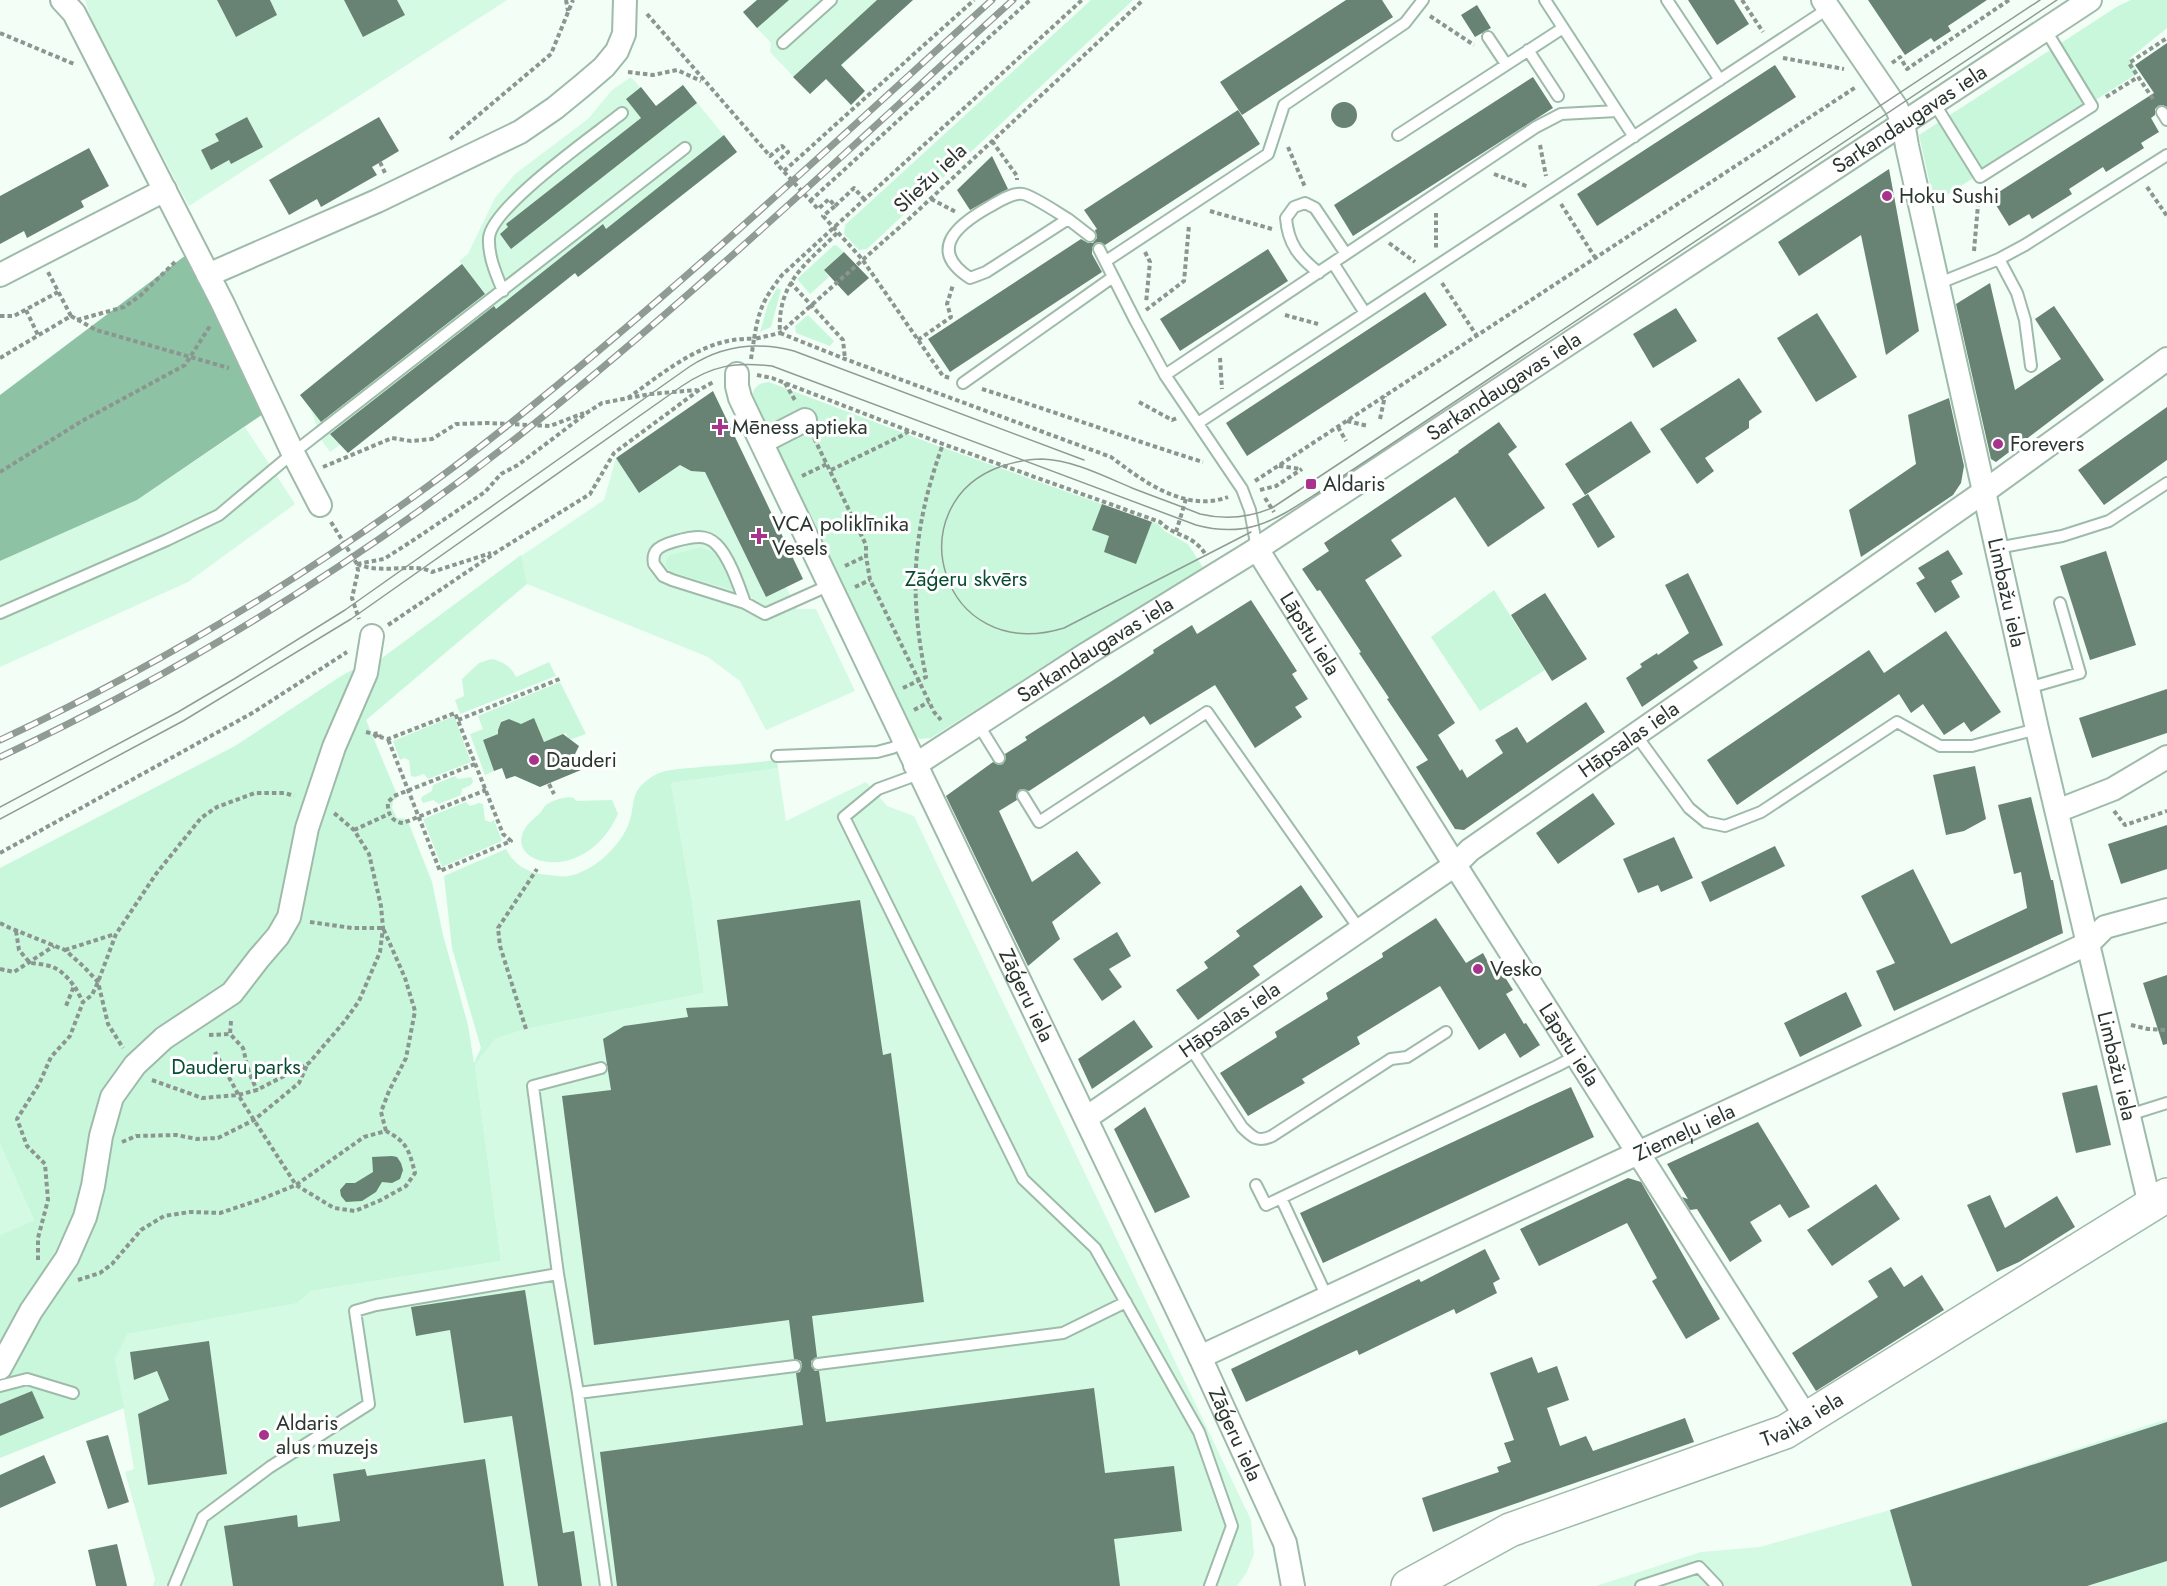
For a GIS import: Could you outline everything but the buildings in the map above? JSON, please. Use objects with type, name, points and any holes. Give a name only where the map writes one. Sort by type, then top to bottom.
[{"type":"main road","name":"Tvaika iela","points":[[1408,1586],[1510,1530],[1785,1432],[1808,1420],[2159,1200]]},
{"type":"street","points":[[208,275],[377,201],[520,132],[555,108],[604,67],[617,51],[624,34],[625,0]]},
{"type":"street","name":"Sarkandaugavas iela","points":[[917,770],[978,724],[1257,549],[2090,0]]},
{"type":"street","points":[[69,4],[223,304],[320,505]]},
{"type":"street","name":"Limbažu iela","points":[[1826,4],[1864,73],[1896,107],[1903,122],[2037,729],[2129,1115],[2159,1200]]},
{"type":"street","points":[[0,276],[165,190]]},
{"type":"street","name":"Hāpsalas iela","points":[[1086,1118],[1455,864],[1470,850],[1985,490],[2167,359]]},
{"type":"street","name":"Zāģeru iela","points":[[745,371],[737,386],[746,410],[1200,1357],[1285,1543],[1293,1586]]},
{"type":"street","points":[[762,442],[805,420]]},
{"type":"street","name":"Lāpstu iela","points":[[1257,549],[1808,1420]]},
{"type":"street","points":[[0,1368],[31,1311],[67,1258],[85,1216],[112,1097],[135,1065],[164,1038],[232,993],[278,936],[289,918],[308,828],[334,747],[366,673],[366,629]]},
{"type":"street","points":[[2057,811],[2113,789],[2167,757]]},
{"type":"street","name":"Ziemeļu iela","points":[[1200,1357],[1637,1153],[1749,1104],[2089,943],[2105,927],[2167,910]]},
{"type":"lane","points":[[783,43],[831,0]]},
{"type":"lane","points":[[1545,0],[1634,137]]},
{"type":"lane","points":[[1666,0],[1720,80]]},
{"type":"lane","points":[[1106,261],[1268,154],[1284,105],[1405,23],[1421,1]]},
{"type":"lane","points":[[1195,419],[1224,405],[1365,313],[1430,265],[1550,187],[1634,137],[1760,54],[1826,4]]},
{"type":"lane","points":[[1398,135],[1563,28]]},
{"type":"lane","points":[[1934,103],[1980,177],[2092,106],[2045,29]]},
{"type":"lane","points":[[1488,37],[1502,67]]},
{"type":"lane","points":[[1528,50],[1558,96]]},
{"type":"lane","points":[[1165,375],[1536,127],[1561,114],[1617,111]]},
{"type":"lane","points":[[502,291],[491,258],[489,235],[500,214],[520,194],[622,113]]},
{"type":"lane","points":[[0,613],[219,515],[293,453],[685,148]]},
{"type":"lane","points":[[1947,280],[1999,259],[2025,245],[2167,155]]},
{"type":"lane","points":[[1068,219],[986,272],[970,278],[958,270],[948,254],[950,239],[960,227],[1008,197],[1023,194],[1068,219],[1090,236]]},
{"type":"lane","points":[[1319,273],[1303,260],[1287,234],[1286,218],[1294,207],[1305,203],[1315,208],[1346,254]]},
{"type":"lane","points":[[1099,249],[1165,375],[1242,489],[1251,515],[1257,549]]},
{"type":"lane","points":[[1999,259],[2017,293],[2025,320],[2031,366]]},
{"type":"lane","points":[[1334,263],[1365,313]]},
{"type":"lane","points":[[963,383],[1113,277]]},
{"type":"lane","points":[[1998,548],[2062,536],[2109,521],[2167,483]]},
{"type":"lane","points":[[745,603],[722,551],[715,543],[698,537],[668,543],[655,551],[654,564],[663,576],[745,603],[765,614],[830,585]]},
{"type":"lane","points":[[2028,688],[2080,673],[2060,603]]},
{"type":"lane","points":[[1023,796],[1039,822],[1207,712],[1360,930]]},
{"type":"lane","points":[[1636,735],[1689,808],[1706,822],[1725,826],[1761,812],[1897,722],[1940,746],[1972,746],[2037,729]]},
{"type":"lane","points":[[978,724],[999,758]]},
{"type":"lane","points":[[777,756],[877,752],[904,743]]},
{"type":"lane","points":[[917,770],[878,789],[844,817],[1023,1179],[1095,1248],[1199,1432],[1232,1526],[1210,1586]]},
{"type":"lane","points":[[1190,1047],[1242,1127],[1252,1137],[1262,1140],[1272,1136],[1391,1059],[1407,1057],[1446,1032]]},
{"type":"lane","points":[[1256,1185],[1266,1205],[1576,1056]]},
{"type":"lane","points":[[601,1068],[533,1086],[558,1274],[606,1586]]},
{"type":"lane","points":[[2129,1115],[2167,1103]]},
{"type":"lane","points":[[1281,1198],[1327,1298]]},
{"type":"lane","points":[[174,1586],[203,1517],[270,1467],[369,1404],[355,1311],[376,1305],[558,1274]]},
{"type":"lane","points":[[818,1364],[1063,1333],[1126,1302]]},
{"type":"lane","points":[[578,1393],[795,1366]]},
{"type":"lane","points":[[0,1386],[27,1379],[73,1393]]},
{"type":"lane","points":[[1641,1586],[1699,1567],[1717,1586]]},
{"type":"path","points":[[566,0],[568,11]]},
{"type":"path","points":[[447,141],[551,54],[573,0]]},
{"type":"path","points":[[625,0],[638,3],[770,156],[783,146],[788,152],[776,163],[818,209],[829,199],[835,206]]},
{"type":"path","points":[[784,171],[974,0]]},
{"type":"path","points":[[810,201],[1030,0]]},
{"type":"path","points":[[1082,0],[782,275],[764,299],[745,371],[772,378],[943,444],[1160,522],[1167,529],[1200,545],[1217,574]]},
{"type":"path","name":"Sliežu iela","points":[[628,398],[699,351],[725,340],[754,339],[780,333],[931,199],[1143,0]]},
{"type":"path","points":[[1742,0],[1772,45]]},
{"type":"path","points":[[837,233],[798,271],[790,282],[784,295],[779,323],[780,333],[1111,457],[1146,483],[1186,499],[1208,502],[1226,498],[1279,466],[1596,259],[1864,73],[1900,57],[1908,69],[2009,0]]},
{"type":"path","points":[[1421,1],[1431,17],[1486,53],[1502,67]]},
{"type":"path","points":[[0,33],[107,78]]},
{"type":"path","points":[[2164,116],[2129,63],[2167,38]]},
{"type":"path","points":[[1760,54],[1864,73]]},
{"type":"path","points":[[604,67],[653,75],[677,70],[705,83]]},
{"type":"path","points":[[2092,106],[2138,77]]},
{"type":"path","points":[[1277,125],[1315,208]]},
{"type":"path","points":[[1536,127],[1550,187],[1596,259]]},
{"type":"path","points":[[992,141],[1011,168]]},
{"type":"path","points":[[1477,167],[1537,190]]},
{"type":"path","points":[[2138,174],[2167,216]]},
{"type":"path","points":[[1972,270],[1980,177]]},
{"type":"path","points":[[864,199],[854,188],[823,216],[862,259],[943,375],[1141,443],[1208,463]]},
{"type":"path","points":[[1377,234],[1421,266],[1430,265],[1436,257],[1436,194]]},
{"type":"path","points":[[931,199],[970,220]]},
{"type":"path","points":[[1205,209],[1287,234]]},
{"type":"path","points":[[1135,320],[1184,281],[1190,221]]},
{"type":"path","points":[[1138,239],[1150,262],[1145,311]]},
{"type":"path","points":[[77,320],[113,311],[141,295],[192,244]]},
{"type":"path","points":[[40,255],[71,316],[77,320],[96,330],[257,376]]},
{"type":"path","points":[[1430,265],[1477,336]]},
{"type":"path","points":[[918,339],[951,317],[947,304],[958,270]]},
{"type":"path","points":[[790,282],[843,340],[845,359]]},
{"type":"path","points":[[0,316],[14,316],[58,292]]},
{"type":"path","points":[[0,472],[82,421],[185,365],[223,304]]},
{"type":"path","points":[[1265,309],[1339,330]]},
{"type":"path","points":[[26,310],[38,334]]},
{"type":"path","points":[[0,358],[71,316]]},
{"type":"path","points":[[1219,339],[1224,405]]},
{"type":"path","points":[[785,383],[831,470],[866,545],[870,580],[929,702],[941,720]]},
{"type":"path","points":[[357,564],[384,559],[412,541],[485,492],[501,474],[518,465],[603,403],[699,390]]},
{"type":"path","points":[[1380,419],[1385,396]]},
{"type":"path","points":[[1139,402],[1172,420],[1195,419]]},
{"type":"path","points":[[304,474],[392,438],[411,441],[432,439],[456,424],[550,426],[588,412]]},
{"type":"path","points":[[1347,421],[1368,426]]},
{"type":"path","points":[[1338,427],[1346,441]]},
{"type":"path","points":[[831,470],[909,431]]},
{"type":"path","points":[[918,680],[926,677],[915,604],[918,537],[926,495],[943,444]]},
{"type":"path","points":[[1259,490],[1276,486],[1302,469],[1279,466]]},
{"type":"path","points":[[1176,532],[1186,499]]},
{"type":"path","points":[[340,537],[357,564],[358,571],[352,598],[366,629]]},
{"type":"path","points":[[357,564],[368,568],[390,570],[424,567],[432,572],[498,551]]},
{"type":"path","points":[[458,720],[562,678]]},
{"type":"path","points":[[907,714],[929,702]]},
{"type":"path","points":[[366,732],[374,734],[377,738],[380,736],[388,739],[455,714],[503,834],[511,841],[440,871],[388,739]]},
{"type":"path","points":[[475,764],[390,799],[389,814],[398,823],[419,818],[486,790]]},
{"type":"path","points":[[549,784],[555,794]]},
{"type":"path","points":[[2101,794],[2125,825],[2167,811]]},
{"type":"path","points":[[354,830],[389,814]]},
{"type":"path","points":[[526,1029],[497,933],[501,922],[537,868]]},
{"type":"path","points":[[289,918],[322,925],[383,928],[394,950],[415,1011],[406,1058],[381,1112],[386,1131]]},
{"type":"path","points":[[0,922],[16,931],[65,950],[98,982],[92,995],[83,1002],[70,1036],[51,1057],[39,1084],[17,1119],[27,1146],[45,1164],[48,1200],[38,1238],[38,1260],[42,1269],[68,1282],[82,1280],[100,1273],[112,1264],[141,1230],[164,1216],[190,1212],[220,1213],[259,1200],[296,1185],[363,1137],[386,1131],[401,1139],[410,1152],[415,1173],[406,1186],[381,1200],[355,1211],[334,1208],[296,1185],[254,1120],[215,1052]]},
{"type":"path","points":[[16,931],[19,951],[30,963],[51,965],[65,974],[83,1002]]},
{"type":"path","points":[[65,950],[116,934]]},
{"type":"path","points":[[0,969],[14,972],[54,946]]},
{"type":"path","points":[[66,1006],[74,986]]},
{"type":"path","points":[[232,993],[230,1034],[243,1048],[249,1073],[257,1090]]},
{"type":"path","points":[[2127,1025],[2167,1030]]},
{"type":"path","points":[[98,1153],[136,1136],[218,1138],[254,1120],[299,1083],[309,1063]]},
{"type":"shaded area","points":[[85,0],[507,0],[189,206],[93,25]]},
{"type":"shaded area","points":[[757,0],[913,0],[810,94],[770,52],[771,43],[743,13]]},
{"type":"shaded area","points":[[631,77],[656,106],[683,85],[737,152],[578,277],[575,273],[348,453],[341,444],[330,452],[322,441],[311,410],[300,395],[462,264],[459,261],[468,254],[495,198],[515,174],[588,119],[612,90]]},
{"type":"shaded area","points":[[186,255],[263,414],[137,500],[0,561],[0,395]]},
{"type":"shaded area","points":[[245,427],[295,504],[188,582],[0,667],[0,561],[137,500]]},
{"type":"shaded area","points":[[616,458],[639,493],[682,464],[691,471],[704,470],[766,597],[786,587],[797,609],[816,609],[855,691],[766,730],[740,681],[708,657],[527,584],[521,556],[604,500]]},
{"type":"shaded area","points":[[778,768],[786,821],[866,782],[887,806],[914,816],[1251,1520],[1254,1554],[1247,1572],[1237,1586],[153,1586],[155,1579],[125,1472],[134,1469],[115,1359],[128,1334],[298,1303],[311,1291],[501,1261],[475,1065],[495,1039],[526,1029],[704,993],[692,902],[671,783]]},
{"type":"shaded area","points":[[0,1144],[34,1220],[0,1235]]},
{"type":"shaded area","points":[[2167,1419],[2167,1586],[1596,1586],[1701,1552],[1760,1547],[1890,1510]]},
{"type":"green space","points":[[1091,0],[1133,0],[867,249],[859,250],[844,234],[845,225]]},
{"type":"green space","points":[[2131,0],[2167,0],[2167,28],[2130,58],[2138,73],[1934,203],[1919,135],[2118,6]]},
{"type":"green space","points":[[836,245],[844,252],[824,270],[829,277],[810,294],[797,279]]},
{"type":"green space","points":[[777,288],[781,290],[771,327],[760,332],[768,304]]},
{"type":"green space","points":[[808,315],[834,341],[830,346],[796,333],[795,326]]},
{"type":"green space","name":"Zāģeru skvērs","points":[[769,382],[938,446],[1158,524],[1166,532],[1188,544],[1204,569],[931,738],[920,739],[912,734],[750,399],[756,387]]},
{"type":"green space","points":[[698,548],[717,556],[734,586],[733,590],[671,572],[666,567],[666,560],[670,555]]},
{"type":"green space","name":"Dauderu parks","points":[[521,555],[527,584],[366,720],[398,797],[393,801],[392,808],[397,818],[407,819],[432,882],[443,935],[468,1025],[474,1063],[481,1048],[452,948],[444,876],[506,849],[514,861],[530,871],[562,876],[578,873],[595,864],[617,844],[627,828],[636,793],[646,781],[655,775],[677,769],[777,760],[778,768],[671,783],[692,902],[704,993],[526,1029],[495,1039],[475,1065],[501,1261],[311,1291],[298,1303],[128,1334],[115,1359],[124,1408],[0,1458],[0,1235],[34,1220],[0,1144],[0,868],[235,746],[341,676],[369,661],[378,661]]},
{"type":"green space","points":[[1494,590],[1545,670],[1480,711],[1431,637]]},
{"type":"green space","points":[[491,659],[506,665],[516,677],[549,662],[556,676],[460,714],[455,700],[464,696],[462,679],[479,663]]},
{"type":"green space","points":[[560,682],[586,734],[569,740],[566,733],[544,742],[534,719],[518,725],[509,719],[501,721],[498,734],[483,740],[494,771],[485,775],[470,734],[483,729],[478,716]]},
{"type":"green space","points":[[454,716],[471,762],[428,779],[424,774],[411,776],[409,760],[404,758],[400,760],[393,741]]},
{"type":"green space","points":[[455,776],[458,779],[471,777],[473,781],[471,785],[462,789],[461,795],[439,804],[433,800],[423,803],[421,799],[432,791],[433,785]]},
{"type":"green space","points":[[569,797],[576,801],[612,800],[618,814],[602,839],[582,855],[562,862],[543,861],[529,855],[522,845],[524,831],[546,805]]},
{"type":"green space","points":[[466,802],[470,806],[483,804],[485,820],[490,822],[494,820],[502,841],[442,867],[423,819]]},
{"type":"tram line","points":[[1251,532],[1064,628],[1021,633],[987,624],[962,603],[946,575],[942,544],[949,512],[969,485],[1002,466],[1032,460],[1054,460],[1077,465],[1209,516],[1236,517],[1272,508],[2040,0]]},
{"type":"tram line","points":[[0,819],[183,721],[351,619],[682,386],[714,369],[747,364],[772,366],[1196,525],[1230,530],[1246,528],[1273,519],[1316,494],[2057,0]]},
{"type":"tram line","points":[[0,807],[178,712],[345,610],[689,367],[714,354],[753,346],[794,351],[1084,460]]},
{"type":"railway","points":[[0,740],[133,673],[198,636],[327,556],[450,470],[571,374],[693,270],[992,0]]},
{"type":"railway","points":[[0,757],[69,724],[203,651],[334,570],[459,481],[520,435],[646,330],[770,222],[1013,0]]},
{"type":"place","name":"Hoku Sushi","points":[[1887,196]]},
{"type":"place","name":"Mēness aptieka","points":[[720,427]]},
{"type":"place","name":"Forevers","points":[[1998,444]]},
{"type":"place","name":"Aldaris","points":[[1311,484]]},
{"type":"place","name":"VCA poliklīnika Vesels","points":[[759,536]]},
{"type":"place","name":"Dauderi","points":[[534,760]]},
{"type":"place","name":"Vesko","points":[[1478,969]]},
{"type":"place","name":"Aldaris alus muzejs","points":[[264,1435]]}]
